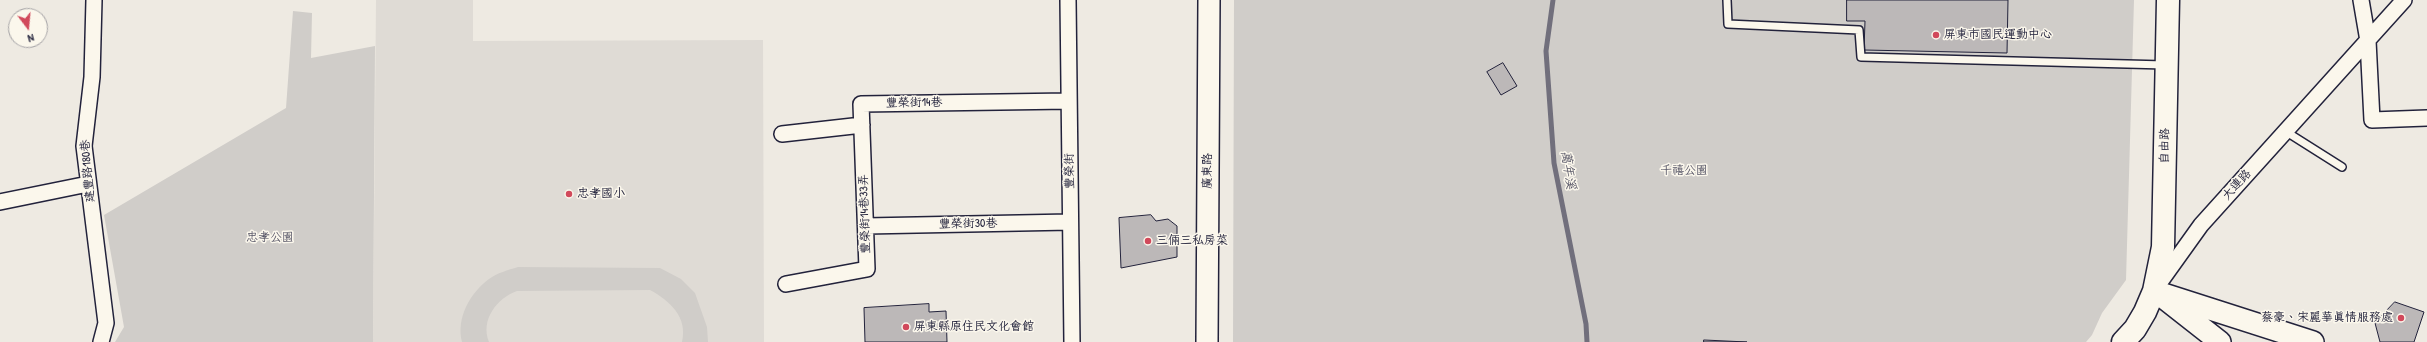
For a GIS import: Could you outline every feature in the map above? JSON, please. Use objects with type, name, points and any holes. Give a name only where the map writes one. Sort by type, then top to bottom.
[{"type":"main road","name":"自由路","points":[[2154,291],[2163,247],[2168,65],[2168,0]]},
{"type":"main road","name":"大連路","points":[[2123,342],[2138,323],[2154,291]]},
{"type":"street","name":"建豐路180巷","points":[[94,0],[92,77],[84,146],[106,323],[101,342]]},
{"type":"street","name":"豐榮街","points":[[1068,0],[1072,342]]},
{"type":"street","name":"廣東路","points":[[1207,342],[1209,0]]},
{"type":"street","points":[[2361,0],[2368,41],[2372,120],[2427,118]]},
{"type":"street","name":"大連路","points":[[2154,291],[2201,225],[2404,0]]},
{"type":"street","name":"豐榮街14巷","points":[[862,124],[861,104],[1069,101]]},
{"type":"street","points":[[782,134],[862,124]]},
{"type":"street","name":"豐榮街14巷33弄","points":[[786,284],[867,269],[862,124]]},
{"type":"street","points":[[0,202],[88,184]]},
{"type":"street","name":"豐榮街30巷","points":[[866,226],[1070,222]]},
{"type":"street","points":[[2154,291],[2220,342]]},
{"type":"street","points":[[2154,291],[2313,342]]},
{"type":"lane","points":[[1727,0],[1728,24],[1859,30],[1861,57],[2168,65]]},
{"type":"lane","points":[[2285,131],[2342,167]]},
{"type":"shaded area","name":"忠孝國小","points":[[376,0],[473,0],[473,41],[763,40],[764,342],[373,342]]},
{"type":"green space","name":"千禧公園","points":[[1234,0],[2134,0],[2126,280],[2102,313],[2092,335],[2086,342],[1233,342]]},
{"type":"green space","name":"忠孝公園","points":[[293,11],[312,13],[311,58],[375,46],[373,342],[115,342],[124,327],[104,215],[286,108]]},
{"type":"green space","points":[[518,267],[660,268],[681,279],[695,293],[707,327],[708,342],[682,342],[683,333],[680,317],[664,299],[650,290],[517,291],[503,299],[492,311],[487,326],[489,342],[462,342],[461,324],[463,315],[476,291],[492,277]]},
{"type":"building","name":"屏東市國民運動中心","points":[[1847,0],[2008,0],[2007,53],[1864,50],[1865,21],[1847,21]]},
{"type":"building","points":[[1503,63],[1517,86],[1501,95],[1487,72]]},
{"type":"building","name":"三倆三私房菜","points":[[1151,215],[1156,221],[1168,219],[1177,226],[1177,257],[1121,268],[1119,218]]},
{"type":"building","name":"蔡豪、宋麗華真情服務處","points":[[2395,302],[2424,312],[2414,342],[2380,342],[2375,323]]},
{"type":"building","name":"屏東縣原住民文化會館","points":[[929,304],[929,312],[946,311],[947,342],[865,342],[864,308]]},
{"type":"building","points":[[1704,340],[1747,342],[1704,342]]},
{"type":"waterway","name":"萬年溪","points":[[1553,0],[1546,51],[1554,163],[1586,324],[1587,342]]},
{"type":"place","name":"屏東市國民運動中心","points":[[1936,35]]},
{"type":"place","name":"忠孝國小","points":[[569,194]]},
{"type":"place","name":"三倆三私房菜","points":[[1148,241]]},
{"type":"place","name":"蔡豪、宋麗華真情服務處","points":[[2401,318]]},
{"type":"place","name":"屏東縣原住民文化會館","points":[[906,327]]}]
